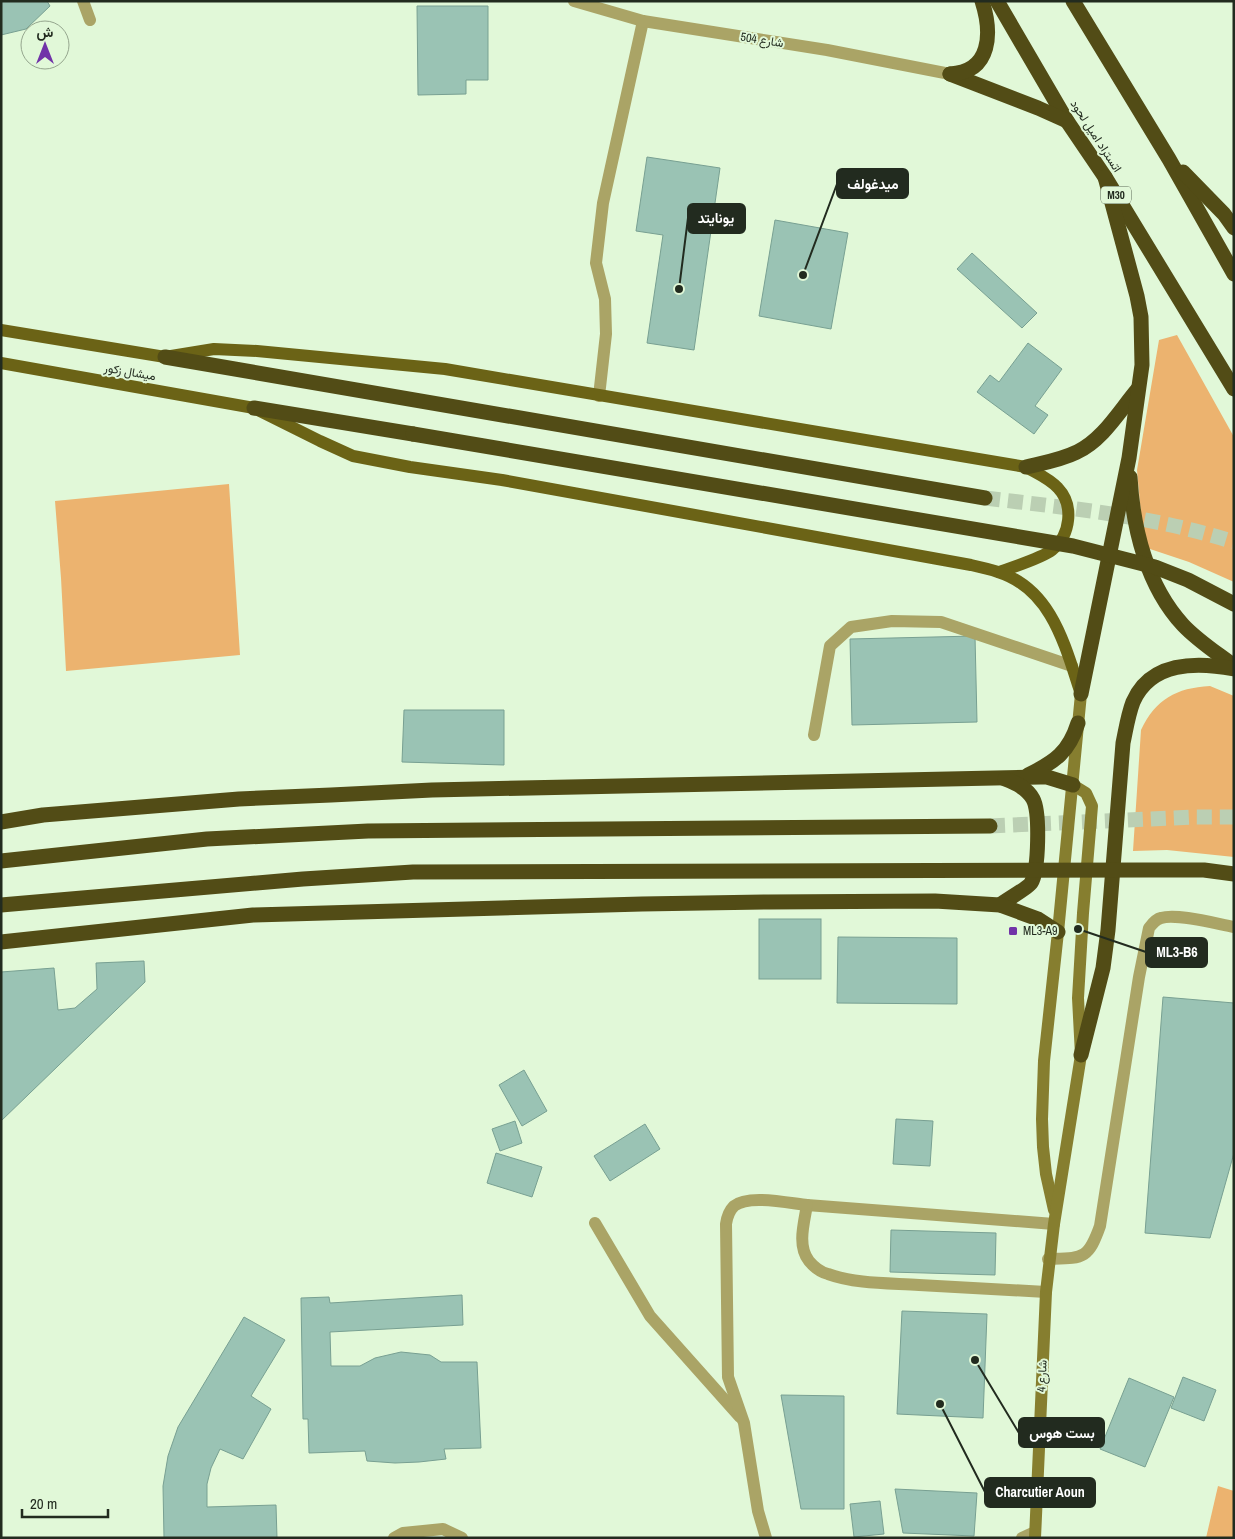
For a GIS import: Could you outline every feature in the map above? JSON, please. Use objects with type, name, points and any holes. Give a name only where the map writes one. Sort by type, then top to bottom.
[{"type":"highway","points":[[950,74],[957,74],[978,63],[985,51],[988,36],[987,20],[982,1]]},
{"type":"highway","name":"اتستراد اميل لحود","points":[[997,1],[1067,121],[1105,177],[1234,389]]},
{"type":"highway","points":[[1073,1],[1169,159],[1234,274]]},
{"type":"highway","points":[[950,74],[1067,121]]},
{"type":"highway","points":[[1169,159],[1224,214],[1234,228]]},
{"type":"highway","points":[[1081,694],[1129,458],[1142,366],[1140,317],[1136,296],[1105,177]]},
{"type":"highway","points":[[165,357],[985,498]]},
{"type":"highway","points":[[1026,467],[1058,460],[1078,452],[1094,440],[1139,388]]},
{"type":"highway","points":[[254,408],[1073,546],[1155,567],[1188,580],[1234,604]]},
{"type":"highway","points":[[1129,458],[1130,485],[1136,526],[1147,562],[1160,593],[1169,608],[1185,627],[1234,668]]},
{"type":"highway","points":[[1081,1056],[1103,968],[1108,930],[1123,743],[1127,721],[1134,701],[1141,688],[1163,671],[1179,666],[1209,664],[1234,668]]},
{"type":"highway","points":[[1024,777],[1052,763],[1061,755],[1074,738],[1078,723]]},
{"type":"highway","points":[[999,779],[1047,777],[1073,785]]},
{"type":"highway","points":[[1,822],[43,815],[239,799],[331,794],[442,790],[1006,779],[1016,783],[1029,794],[1035,806],[1038,831],[1036,868],[1031,884],[1000,905]]},
{"type":"highway","points":[[1,861],[207,839],[368,831],[990,826]]},
{"type":"highway","points":[[1,905],[303,879],[413,872],[1204,870],[1234,874]]},
{"type":"highway","points":[[1,942],[253,915],[642,904],[935,901],[1000,905],[1038,918],[1058,932]]},
{"type":"main road","name":"ميشال زكور","points":[[1,330],[165,357],[214,349],[289,353],[445,369],[1026,467],[1051,481],[1059,489],[1065,499],[1068,510],[1066,532],[1052,550],[999,572]]},
{"type":"main road","name":"ميشال زكور","points":[[1,363],[254,408],[353,456],[551,489],[971,565],[999,572],[1016,580],[1034,594],[1051,614],[1062,635],[1081,694]]},
{"type":"main road","points":[[1055,1219],[1046,1174],[1042,1119],[1044,1061],[1081,694]]},
{"type":"main road","name":"شارع 4","points":[[1035,1535],[1048,1259],[1081,1056],[1078,998],[1092,806],[1086,793],[1073,785]]},
{"type":"street","points":[[84,1],[90,20]]},
{"type":"street","name":"شارع 504","points":[[574,1],[643,21],[828,50],[950,74]]},
{"type":"street","points":[[599,396],[606,334],[605,299],[596,263],[603,203],[643,21]]},
{"type":"street","points":[[814,736],[830,646],[851,627],[892,621],[941,622],[1072,666]]},
{"type":"street","points":[[1048,1259],[1074,1258],[1087,1252],[1093,1247],[1100,1226],[1139,977],[1149,928],[1154,922],[1162,918],[1177,917],[1234,927]]},
{"type":"street","points":[[766,1538],[758,1512],[744,1422],[728,1377],[726,1224],[727,1216],[732,1207],[754,1200],[807,1205],[1055,1219]]},
{"type":"street","points":[[807,1205],[803,1247],[805,1255],[820,1271],[827,1274],[842,1278],[885,1283],[1046,1292]]},
{"type":"street","points":[[595,1223],[650,1316],[744,1422]]},
{"type":"street","points":[[394,1538],[403,1533],[443,1529],[462,1538]]},
{"type":"street","points":[[1022,1538],[1035,1535]]},
{"type":"shaded area","points":[[1177,335],[1234,437],[1234,582],[1189,562],[1144,547],[1137,470],[1159,340]]},
{"type":"shaded area","points":[[229,484],[240,655],[66,671],[55,501]]},
{"type":"shaded area","points":[[1210,686],[1234,696],[1234,857],[1167,850],[1133,851],[1141,730],[1153,710],[1168,697],[1187,689]]},
{"type":"shaded area","points":[[1218,1486],[1234,1491],[1234,1538],[1206,1538]]},
{"type":"building","points":[[1,1],[47,1],[50,6],[35,20],[20,20],[20,30],[1,35]]},
{"type":"building","points":[[417,6],[488,6],[488,80],[466,80],[466,94],[418,95]]},
{"type":"building","points":[[647,157],[720,168],[694,350],[647,343],[663,235],[636,231]]},
{"type":"building","points":[[775,220],[848,233],[831,329],[759,316]]},
{"type":"building","points":[[972,253],[1037,313],[1022,328],[957,269]]},
{"type":"building","points":[[1028,343],[1062,369],[1035,406],[1048,415],[1034,434],[977,392],[990,375],[999,382]]},
{"type":"building","points":[[975,636],[977,722],[852,725],[850,639]]},
{"type":"building","points":[[404,710],[504,710],[504,765],[402,762]]},
{"type":"building","points":[[759,919],[821,919],[821,979],[759,979]]},
{"type":"building","points":[[838,937],[957,938],[957,1004],[837,1003]]},
{"type":"building","points":[[144,961],[145,982],[1,1121],[1,972],[54,968],[58,1010],[75,1008],[97,989],[96,963]]},
{"type":"building","points":[[1163,997],[1234,1003],[1234,1153],[1210,1238],[1145,1233]]},
{"type":"building","points":[[524,1070],[547,1111],[522,1126],[499,1085]]},
{"type":"building","points":[[896,1119],[933,1121],[930,1166],[893,1164]]},
{"type":"building","points":[[515,1121],[522,1143],[500,1151],[492,1129]]},
{"type":"building","points":[[645,1124],[660,1149],[610,1181],[594,1156]]},
{"type":"building","points":[[496,1153],[542,1167],[532,1197],[487,1183]]},
{"type":"building","points":[[891,1230],[996,1233],[995,1275],[890,1272]]},
{"type":"building","points":[[462,1295],[463,1325],[330,1332],[331,1366],[360,1366],[375,1358],[401,1352],[430,1355],[441,1362],[477,1362],[481,1448],[444,1449],[446,1459],[395,1463],[367,1461],[365,1451],[309,1453],[308,1419],[303,1419],[301,1298],[329,1297],[330,1303]]},
{"type":"building","points":[[902,1311],[987,1314],[983,1418],[897,1414]]},
{"type":"building","points":[[244,1317],[285,1340],[251,1396],[271,1409],[243,1459],[220,1449],[211,1468],[207,1484],[207,1507],[276,1505],[277,1538],[164,1538],[163,1486],[168,1456],[178,1427]]},
{"type":"building","points":[[1183,1377],[1216,1390],[1204,1421],[1171,1408]]},
{"type":"building","points":[[1129,1378],[1174,1397],[1145,1467],[1100,1449]]},
{"type":"building","points":[[781,1395],[844,1396],[844,1509],[801,1509]]},
{"type":"building","points":[[895,1489],[977,1493],[974,1536],[903,1533]]},
{"type":"building","points":[[880,1501],[884,1534],[854,1537],[850,1504]]},
{"type":"tunnel","points":[[985,498],[1080,509],[1142,519],[1234,542]]},
{"type":"tunnel","points":[[990,826],[1234,817]]},
{"type":"place","name":"ميدغولف","points":[[803,275]]},
{"type":"place","name":"يونايتد","points":[[679,289]]},
{"type":"place","name":"ML3-B6","points":[[1078,929]]},
{"type":"place","name":"ML3-A9","points":[[1013,931]]},
{"type":"place","name":"بست هوس","points":[[975,1360]]},
{"type":"place","name":"Charcutier Aoun","points":[[940,1404]]}]
